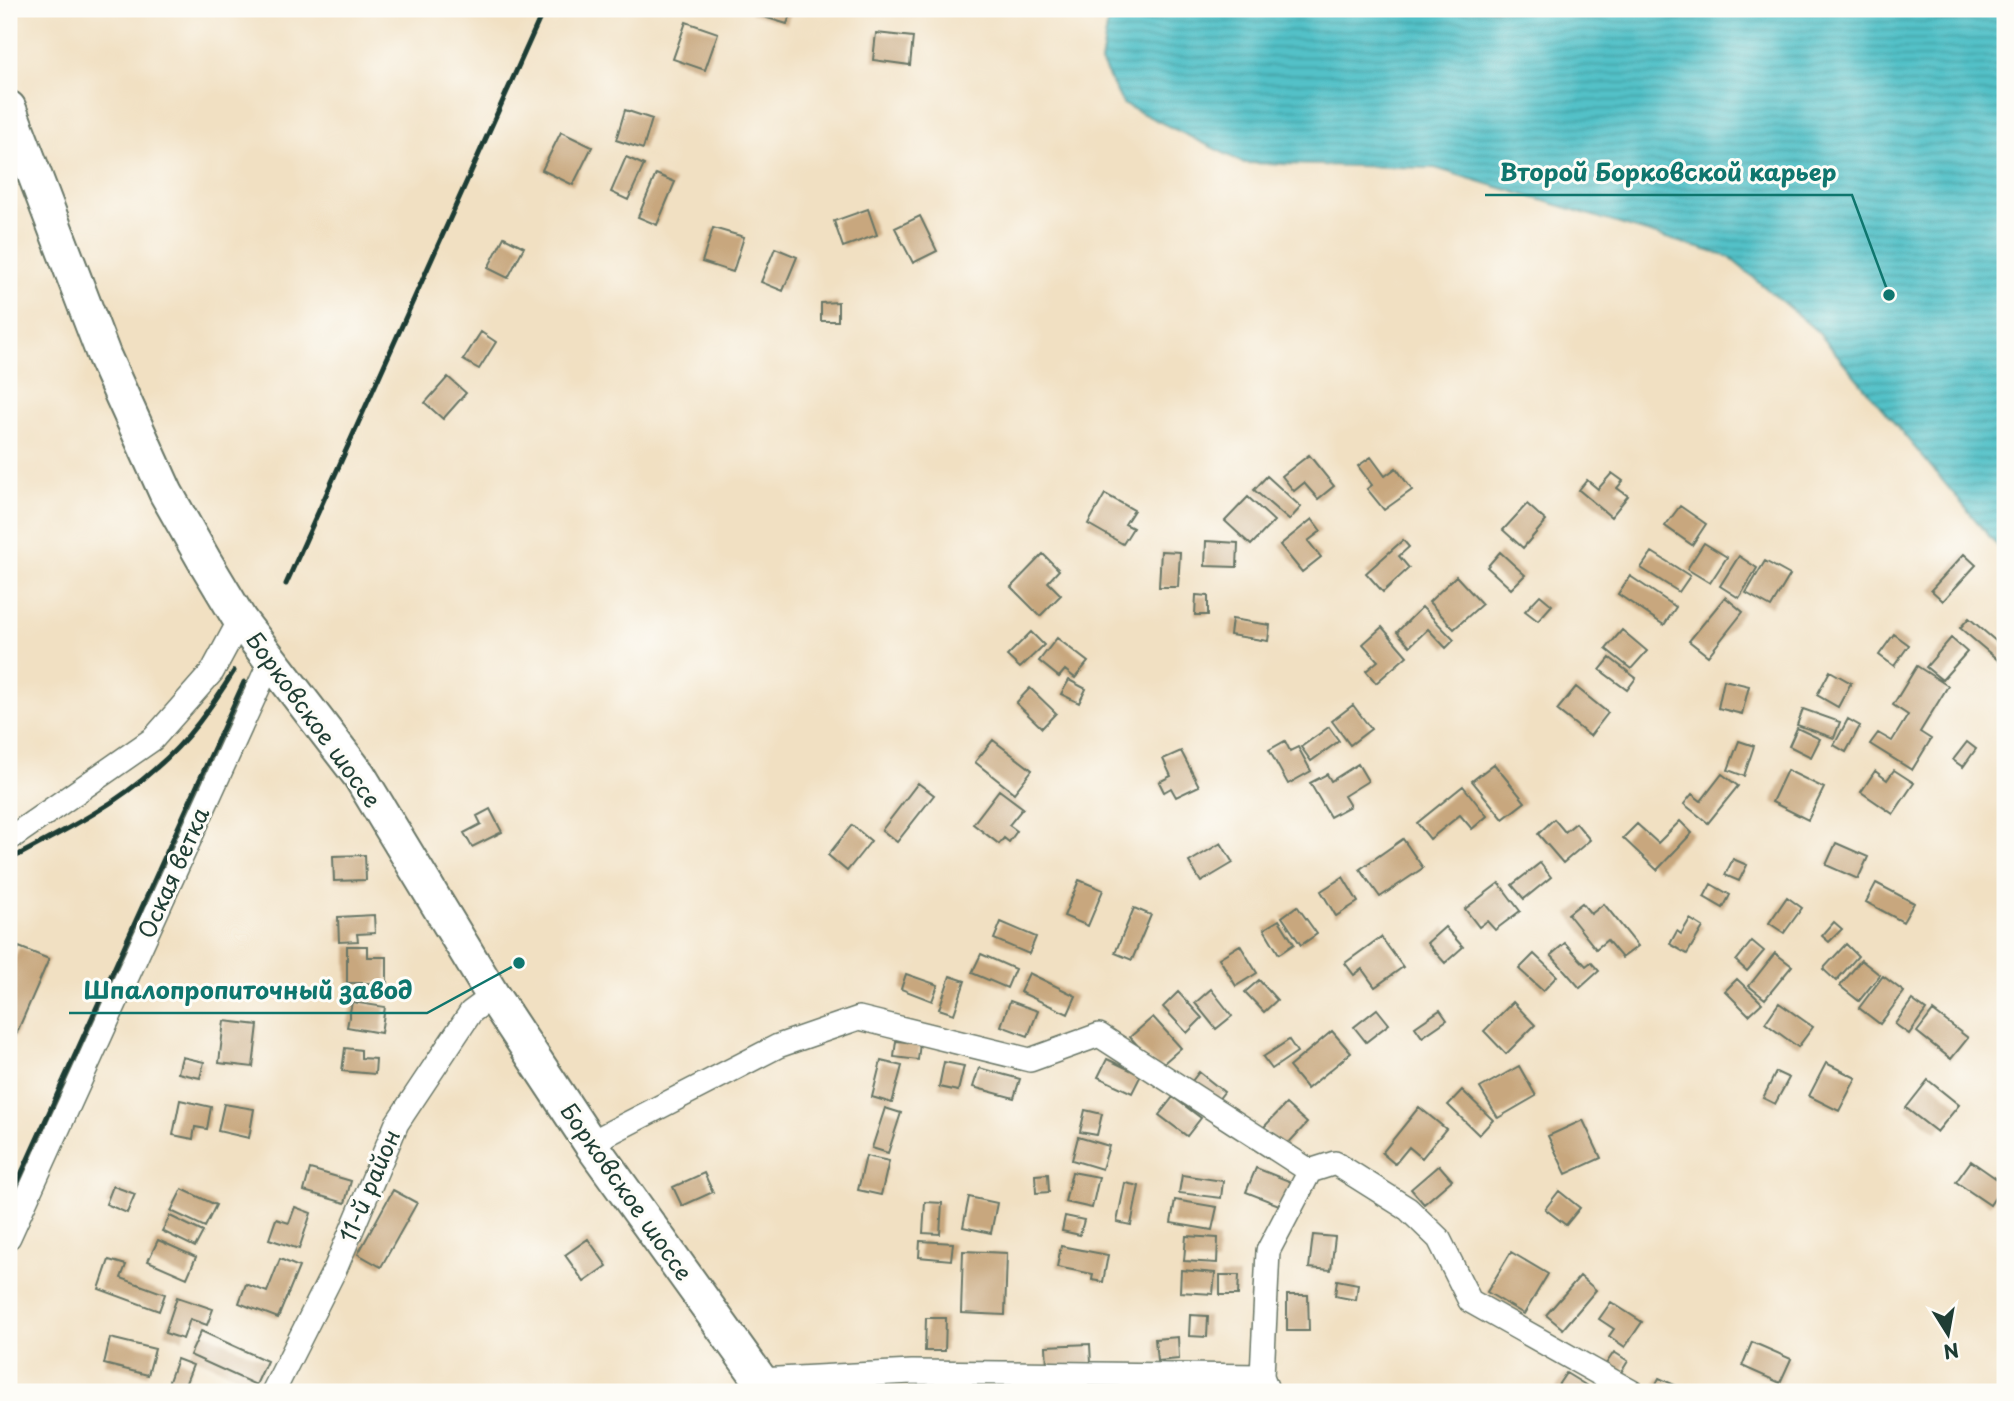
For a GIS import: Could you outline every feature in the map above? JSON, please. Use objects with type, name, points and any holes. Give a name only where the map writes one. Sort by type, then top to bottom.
[{"type":"street","name":"Борковское шоссе","points":[[9,108],[89,317],[138,432],[166,493],[240,620],[359,775],[493,996],[590,1143],[764,1386]]},
{"type":"street","points":[[9,839],[153,739],[212,673],[240,620]]},
{"type":"street","name":"Оская ветка","points":[[9,1237],[270,662]]},
{"type":"street","name":"11-й район","points":[[273,1392],[336,1267],[397,1123],[471,1012],[493,996]]},
{"type":"street","points":[[590,1143],[778,1046],[859,1018],[1030,1060],[1099,1035],[1310,1171]]},
{"type":"street","points":[[764,1386],[912,1372],[1265,1384],[1268,1251],[1310,1171],[1335,1163],[1408,1209],[1439,1239],[1470,1301],[1632,1392]]},
{"type":"water","points":[[1110,9],[2005,9],[2005,555],[1818,332],[1729,257],[1435,168],[1244,163],[1123,104],[1101,62]]},
{"type":"building","points":[[753,9],[792,9],[787,24],[751,13]]},
{"type":"building","points":[[686,22],[718,33],[705,70],[673,59]]},
{"type":"building","points":[[876,33],[913,37],[910,65],[873,60]]},
{"type":"building","points":[[625,110],[652,119],[643,149],[616,140]]},
{"type":"building","points":[[561,132],[592,147],[573,185],[542,170]]},
{"type":"building","points":[[626,157],[644,165],[628,200],[611,192]]},
{"type":"building","points":[[656,174],[675,182],[657,225],[638,217]]},
{"type":"building","points":[[868,209],[877,235],[843,247],[834,221]]},
{"type":"building","points":[[920,216],[937,251],[913,263],[895,228]]},
{"type":"building","points":[[713,228],[744,237],[733,272],[702,262]]},
{"type":"building","points":[[504,237],[524,247],[508,278],[488,268]]},
{"type":"building","points":[[775,248],[797,257],[783,291],[761,282]]},
{"type":"building","points":[[838,302],[838,321],[821,321],[821,303]]},
{"type":"building","points":[[481,332],[496,342],[479,369],[463,360]]},
{"type":"building","points":[[448,377],[466,393],[443,419],[425,403]]},
{"type":"building","points":[[1309,455],[1334,486],[1318,499],[1304,483],[1294,491],[1282,476]]},
{"type":"building","points":[[1371,457],[1385,476],[1396,468],[1412,490],[1384,510],[1367,489],[1372,485],[1358,466]]},
{"type":"building","points":[[1612,473],[1623,481],[1617,488],[1628,496],[1611,517],[1579,490],[1587,480],[1598,489]]},
{"type":"building","points":[[1267,476],[1301,507],[1289,520],[1254,490]]},
{"type":"building","points":[[1105,494],[1134,510],[1125,524],[1133,528],[1123,544],[1088,524]]},
{"type":"building","points":[[1248,497],[1274,521],[1251,545],[1225,521]]},
{"type":"building","points":[[1527,504],[1546,521],[1523,548],[1503,530]]},
{"type":"building","points":[[1680,506],[1706,524],[1692,545],[1665,526]]},
{"type":"building","points":[[1312,519],[1321,531],[1308,541],[1321,557],[1302,572],[1280,545]]},
{"type":"building","points":[[1403,540],[1409,547],[1399,556],[1409,568],[1383,592],[1366,573]]},
{"type":"building","points":[[1206,541],[1238,543],[1237,567],[1205,566]]},
{"type":"building","points":[[1704,543],[1727,557],[1710,583],[1687,569]]},
{"type":"building","points":[[1161,551],[1180,552],[1178,587],[1159,587]]},
{"type":"building","points":[[1500,552],[1525,575],[1511,589],[1487,567]]},
{"type":"building","points":[[1652,552],[1690,576],[1679,592],[1641,568]]},
{"type":"building","points":[[1043,554],[1059,570],[1048,582],[1061,595],[1040,616],[1011,587]]},
{"type":"building","points":[[1964,554],[1976,565],[1943,601],[1931,590]]},
{"type":"building","points":[[1739,556],[1757,568],[1739,598],[1720,586]]},
{"type":"building","points":[[1765,561],[1790,575],[1771,607],[1746,593]]},
{"type":"building","points":[[1456,576],[1482,604],[1454,629],[1429,602]]},
{"type":"building","points":[[1630,576],[1676,607],[1664,625],[1618,594]]},
{"type":"building","points":[[1196,595],[1208,596],[1208,615],[1195,615]]},
{"type":"building","points":[[1540,595],[1552,605],[1538,621],[1525,611]]},
{"type":"building","points":[[1725,597],[1743,612],[1708,656],[1689,641]]},
{"type":"building","points":[[1422,607],[1454,640],[1446,648],[1428,629],[1410,646],[1397,632]]},
{"type":"building","points":[[1969,618],[2005,649],[2005,666],[1960,628]]},
{"type":"building","points":[[1232,619],[1270,625],[1268,641],[1230,635]]},
{"type":"building","points":[[1382,627],[1407,656],[1376,683],[1366,671],[1378,661],[1363,644]]},
{"type":"building","points":[[1622,630],[1647,651],[1631,669],[1606,649]]},
{"type":"building","points":[[1031,632],[1044,645],[1020,668],[1007,656]]},
{"type":"building","points":[[1894,634],[1909,645],[1894,666],[1879,655]]},
{"type":"building","points":[[1057,638],[1088,662],[1075,678],[1065,670],[1059,677],[1039,661]]},
{"type":"building","points":[[1951,638],[1967,652],[1942,680],[1926,667]]},
{"type":"building","points":[[1610,658],[1636,678],[1627,690],[1600,670]]},
{"type":"building","points":[[1917,666],[1948,686],[1920,732],[1931,739],[1912,770],[1870,744],[1878,733],[1892,741],[1908,715],[1893,705]]},
{"type":"building","points":[[1830,671],[1851,683],[1838,707],[1817,695]]},
{"type":"building","points":[[1069,680],[1086,689],[1079,703],[1061,694]]},
{"type":"building","points":[[1724,680],[1749,686],[1742,714],[1718,708]]},
{"type":"building","points":[[1576,687],[1608,713],[1590,736],[1557,710]]},
{"type":"building","points":[[1030,688],[1056,713],[1042,728],[1016,703]]},
{"type":"building","points":[[1353,705],[1371,729],[1350,745],[1332,721]]},
{"type":"building","points":[[1803,709],[1840,722],[1834,738],[1797,725]]},
{"type":"building","points":[[1848,719],[1860,726],[1846,752],[1834,745]]},
{"type":"building","points":[[1329,727],[1339,741],[1311,761],[1301,747]]},
{"type":"building","points":[[1797,728],[1820,739],[1811,757],[1789,746]]},
{"type":"building","points":[[993,740],[1032,770],[1014,793],[975,762]]},
{"type":"building","points":[[1285,741],[1290,751],[1298,747],[1311,771],[1288,784],[1269,750]]},
{"type":"building","points":[[1739,741],[1754,746],[1744,776],[1728,770]]},
{"type":"building","points":[[1967,742],[1976,749],[1963,767],[1953,760]]},
{"type":"building","points":[[1181,751],[1199,786],[1176,797],[1171,788],[1164,792],[1159,782],[1171,776],[1163,759]]},
{"type":"building","points":[[1358,764],[1368,781],[1344,796],[1350,806],[1330,817],[1310,783],[1327,774],[1331,781]]},
{"type":"building","points":[[1494,764],[1525,802],[1503,819],[1472,781]]},
{"type":"building","points":[[1787,770],[1824,788],[1808,820],[1772,802]]},
{"type":"building","points":[[1894,770],[1914,783],[1893,814],[1861,792],[1875,771],[1887,780]]},
{"type":"building","points":[[1722,774],[1738,786],[1708,823],[1684,804],[1692,794],[1701,801]]},
{"type":"building","points":[[918,783],[934,795],[897,842],[882,830]]},
{"type":"building","points":[[1463,786],[1487,816],[1472,829],[1460,815],[1430,839],[1417,823]]},
{"type":"building","points":[[999,790],[1023,808],[1009,825],[1017,831],[1009,842],[1004,838],[999,844],[973,824]]},
{"type":"building","points":[[490,809],[502,832],[472,847],[464,833],[481,824],[477,816]]},
{"type":"building","points":[[1554,819],[1565,832],[1576,823],[1590,840],[1563,863],[1538,834]]},
{"type":"building","points":[[1680,821],[1692,833],[1657,870],[1623,838],[1637,824],[1658,843]]},
{"type":"building","points":[[852,825],[871,841],[847,871],[828,855]]},
{"type":"building","points":[[1403,839],[1423,868],[1380,897],[1360,869]]},
{"type":"building","points":[[1221,843],[1233,863],[1201,882],[1189,862]]},
{"type":"building","points":[[1836,843],[1868,857],[1858,879],[1826,865]]},
{"type":"building","points":[[365,855],[366,880],[334,881],[333,856]]},
{"type":"building","points":[[1733,859],[1747,865],[1739,881],[1725,875]]},
{"type":"building","points":[[1540,863],[1551,877],[1524,899],[1512,885]]},
{"type":"building","points":[[1343,877],[1358,902],[1336,916],[1321,891]]},
{"type":"building","points":[[1079,880],[1103,890],[1088,926],[1064,916]]},
{"type":"building","points":[[1499,883],[1520,911],[1495,930],[1487,921],[1479,927],[1465,909]]},
{"type":"building","points":[[1876,883],[1914,903],[1903,922],[1866,902]]},
{"type":"building","points":[[1711,884],[1730,895],[1723,908],[1704,897]]},
{"type":"building","points":[[1787,897],[1802,908],[1784,933],[1769,923]]},
{"type":"building","points":[[1582,903],[1591,914],[1604,904],[1638,946],[1622,958],[1607,940],[1596,949],[1568,914]]},
{"type":"building","points":[[1297,906],[1317,934],[1301,945],[1282,917]]},
{"type":"building","points":[[1134,908],[1151,915],[1132,960],[1115,953]]},
{"type":"building","points":[[374,915],[375,933],[357,934],[358,941],[339,942],[338,917]]},
{"type":"building","points":[[1690,919],[1703,927],[1687,954],[1670,944],[1677,931],[1681,934]]},
{"type":"building","points":[[1279,920],[1294,944],[1279,954],[1264,929]]},
{"type":"building","points":[[1001,922],[1036,937],[1029,954],[994,939]]},
{"type":"building","points":[[1834,922],[1842,929],[1829,942],[1822,936]]},
{"type":"building","points":[[1445,927],[1463,947],[1445,963],[1427,943]]},
{"type":"building","points":[[1381,937],[1403,967],[1375,987],[1362,969],[1354,975],[1345,963]]},
{"type":"building","points":[[1752,941],[1764,951],[1747,971],[1736,961]]},
{"type":"building","points":[[1565,943],[1586,966],[1591,962],[1599,971],[1580,988],[1551,955]]},
{"type":"building","points":[[1846,944],[1858,956],[1836,981],[1823,969]]},
{"type":"building","points":[[1240,945],[1257,973],[1236,986],[1219,958]]},
{"type":"building","points":[[347,946],[367,946],[367,957],[387,957],[387,983],[347,983]]},
{"type":"building","points":[[19,947],[49,959],[15,1037],[9,1034],[9,971]]},
{"type":"building","points":[[1775,953],[1792,966],[1765,999],[1749,986]]},
{"type":"building","points":[[981,954],[1015,969],[1007,988],[972,973]]},
{"type":"building","points":[[1534,954],[1557,976],[1543,991],[1519,969]]},
{"type":"building","points":[[1861,960],[1880,975],[1859,1001],[1840,986]]},
{"type":"building","points":[[1029,973],[1076,996],[1068,1014],[1020,992]]},
{"type":"building","points":[[906,974],[938,985],[932,1001],[901,989]]},
{"type":"building","points":[[950,976],[965,981],[954,1014],[939,1009]]},
{"type":"building","points":[[1883,976],[1904,992],[1880,1024],[1859,1008]]},
{"type":"building","points":[[1737,979],[1762,1003],[1749,1015],[1725,991]]},
{"type":"building","points":[[1259,980],[1277,1000],[1264,1012],[1245,992]]},
{"type":"building","points":[[1211,989],[1232,1016],[1216,1029],[1195,1003]]},
{"type":"building","points":[[1178,992],[1202,1018],[1187,1033],[1163,1007]]},
{"type":"building","points":[[1912,1000],[1926,1010],[1909,1034],[1895,1024]]},
{"type":"building","points":[[1010,1001],[1038,1011],[1028,1036],[1001,1026]]},
{"type":"building","points":[[352,1002],[385,1007],[381,1033],[347,1027]]},
{"type":"building","points":[[1513,1002],[1535,1025],[1506,1054],[1484,1031]]},
{"type":"building","points":[[1779,1003],[1813,1027],[1798,1047],[1765,1023]]},
{"type":"building","points":[[1377,1009],[1389,1024],[1366,1042],[1354,1027]]},
{"type":"building","points":[[1440,1010],[1447,1020],[1422,1037],[1415,1027]]},
{"type":"building","points":[[1933,1011],[1968,1038],[1951,1059],[1917,1032]]},
{"type":"building","points":[[1153,1017],[1181,1048],[1158,1068],[1130,1037]]},
{"type":"building","points":[[224,1021],[258,1025],[253,1067],[219,1063]]},
{"type":"building","points":[[1332,1031],[1351,1053],[1307,1089],[1289,1067]]},
{"type":"building","points":[[1289,1040],[1297,1052],[1272,1069],[1263,1057]]},
{"type":"building","points":[[896,1041],[920,1043],[918,1060],[894,1057]]},
{"type":"building","points":[[345,1048],[361,1050],[361,1058],[376,1059],[375,1074],[342,1071]]},
{"type":"building","points":[[182,1057],[204,1062],[200,1078],[178,1073]]},
{"type":"building","points":[[1107,1059],[1141,1075],[1132,1093],[1098,1077]]},
{"type":"building","points":[[881,1061],[902,1066],[892,1103],[872,1097]]},
{"type":"building","points":[[944,1062],[964,1066],[958,1091],[939,1087]]},
{"type":"building","points":[[1826,1063],[1856,1078],[1839,1111],[1809,1096]]},
{"type":"building","points":[[1519,1066],[1536,1096],[1498,1118],[1480,1088]]},
{"type":"building","points":[[979,1068],[1020,1079],[1014,1098],[973,1087]]},
{"type":"building","points":[[1199,1072],[1224,1092],[1214,1105],[1189,1085]]},
{"type":"building","points":[[1776,1072],[1789,1078],[1775,1104],[1763,1098]]},
{"type":"building","points":[[1928,1080],[1959,1105],[1937,1132],[1906,1108]]},
{"type":"building","points":[[1462,1090],[1493,1120],[1479,1135],[1448,1105]]},
{"type":"building","points":[[1173,1097],[1201,1118],[1187,1136],[1159,1115]]},
{"type":"building","points":[[180,1100],[211,1107],[207,1129],[195,1127],[193,1139],[173,1135]]},
{"type":"building","points":[[224,1104],[254,1109],[249,1138],[218,1131]]},
{"type":"building","points":[[1286,1104],[1307,1123],[1284,1148],[1263,1128]]},
{"type":"building","points":[[1419,1107],[1446,1129],[1422,1158],[1409,1147],[1395,1164],[1382,1153]]},
{"type":"building","points":[[885,1108],[901,1113],[888,1153],[872,1148]]},
{"type":"building","points":[[1085,1110],[1102,1114],[1097,1135],[1080,1132]]},
{"type":"building","points":[[1583,1120],[1601,1158],[1566,1174],[1548,1136]]},
{"type":"building","points":[[1078,1137],[1109,1146],[1102,1169],[1072,1160]]},
{"type":"building","points":[[866,1156],[889,1161],[881,1195],[858,1190]]},
{"type":"building","points":[[1971,1161],[2004,1184],[1990,1205],[1956,1182]]},
{"type":"building","points":[[1439,1165],[1452,1180],[1424,1204],[1411,1189]]},
{"type":"building","points":[[1256,1168],[1294,1183],[1284,1207],[1246,1192]]},
{"type":"building","points":[[310,1169],[351,1181],[345,1203],[304,1191]]},
{"type":"building","points":[[1072,1172],[1099,1177],[1092,1208],[1065,1202]]},
{"type":"building","points":[[704,1173],[713,1192],[682,1206],[673,1187]]},
{"type":"building","points":[[1048,1174],[1049,1192],[1036,1193],[1035,1175]]},
{"type":"building","points":[[1182,1175],[1223,1181],[1221,1198],[1179,1193]]},
{"type":"building","points":[[1125,1183],[1139,1186],[1131,1225],[1117,1222]]},
{"type":"building","points":[[113,1186],[135,1194],[127,1213],[106,1204]]},
{"type":"building","points":[[182,1189],[216,1205],[205,1227],[171,1211]]},
{"type":"building","points":[[393,1190],[417,1203],[381,1267],[358,1254]]},
{"type":"building","points":[[1559,1191],[1580,1208],[1566,1225],[1545,1209]]},
{"type":"building","points":[[969,1197],[997,1203],[991,1233],[963,1227]]},
{"type":"building","points":[[1175,1200],[1217,1207],[1212,1230],[1171,1223]]},
{"type":"building","points":[[925,1202],[942,1203],[940,1234],[923,1233]]},
{"type":"building","points":[[295,1207],[311,1213],[299,1249],[269,1239],[276,1219],[289,1223]]},
{"type":"building","points":[[170,1216],[203,1232],[195,1247],[162,1231]]},
{"type":"building","points":[[1065,1216],[1084,1220],[1080,1235],[1062,1231]]},
{"type":"building","points":[[1313,1235],[1335,1237],[1331,1270],[1309,1268]]},
{"type":"building","points":[[1186,1236],[1218,1238],[1217,1263],[1184,1261]]},
{"type":"building","points":[[588,1239],[607,1266],[584,1282],[565,1255]]},
{"type":"building","points":[[158,1240],[196,1257],[187,1278],[148,1261]]},
{"type":"building","points":[[920,1241],[953,1243],[951,1260],[919,1257]]},
{"type":"building","points":[[1061,1246],[1108,1255],[1103,1282],[1092,1280],[1093,1274],[1057,1267]]},
{"type":"building","points":[[963,1251],[1007,1253],[1005,1315],[961,1313]]},
{"type":"building","points":[[1511,1252],[1548,1274],[1524,1314],[1487,1292]]},
{"type":"building","points":[[280,1259],[299,1267],[278,1318],[239,1303],[246,1284],[267,1292]]},
{"type":"building","points":[[109,1260],[126,1265],[121,1278],[165,1294],[159,1311],[99,1289]]},
{"type":"building","points":[[1181,1270],[1215,1273],[1213,1294],[1180,1292]]},
{"type":"building","points":[[1220,1275],[1239,1275],[1238,1295],[1220,1295]]},
{"type":"building","points":[[1580,1276],[1596,1290],[1563,1329],[1546,1315]]},
{"type":"building","points":[[1337,1280],[1358,1284],[1356,1300],[1335,1296]]},
{"type":"building","points":[[1287,1295],[1308,1295],[1309,1331],[1287,1331]]},
{"type":"building","points":[[177,1297],[213,1309],[207,1325],[190,1319],[183,1339],[165,1333]]},
{"type":"building","points":[[1611,1302],[1642,1322],[1625,1347],[1609,1336],[1614,1329],[1599,1319]]},
{"type":"building","points":[[1190,1315],[1208,1316],[1207,1337],[1189,1336]]},
{"type":"building","points":[[926,1318],[946,1318],[945,1351],[925,1351]]},
{"type":"building","points":[[201,1331],[267,1361],[256,1385],[190,1355]]},
{"type":"building","points":[[1178,1337],[1179,1359],[1157,1361],[1155,1339]]},
{"type":"building","points":[[110,1338],[155,1349],[148,1375],[104,1364]]},
{"type":"building","points":[[1752,1342],[1791,1359],[1780,1383],[1742,1366]]},
{"type":"building","points":[[1090,1344],[1091,1364],[1047,1366],[1046,1346]]},
{"type":"building","points":[[1614,1352],[1628,1361],[1617,1379],[1602,1370]]},
{"type":"building","points":[[177,1359],[193,1365],[183,1390],[168,1384]]},
{"type":"building","points":[[1566,1373],[1597,1392],[1562,1392],[1556,1388]]},
{"type":"building","points":[[1659,1378],[1690,1392],[1652,1392]]},
{"type":"railway","points":[[286,584],[544,9]]},
{"type":"railway","points":[[9,860],[122,795],[168,758],[208,710],[234,671]]},
{"type":"railway","points":[[9,1201],[244,682]]},
{"type":"place","name":"Второй Борковской карьер","points":[[1889,295]]},
{"type":"place","name":"Шпалопропиточный завод","points":[[519,963]]}]
